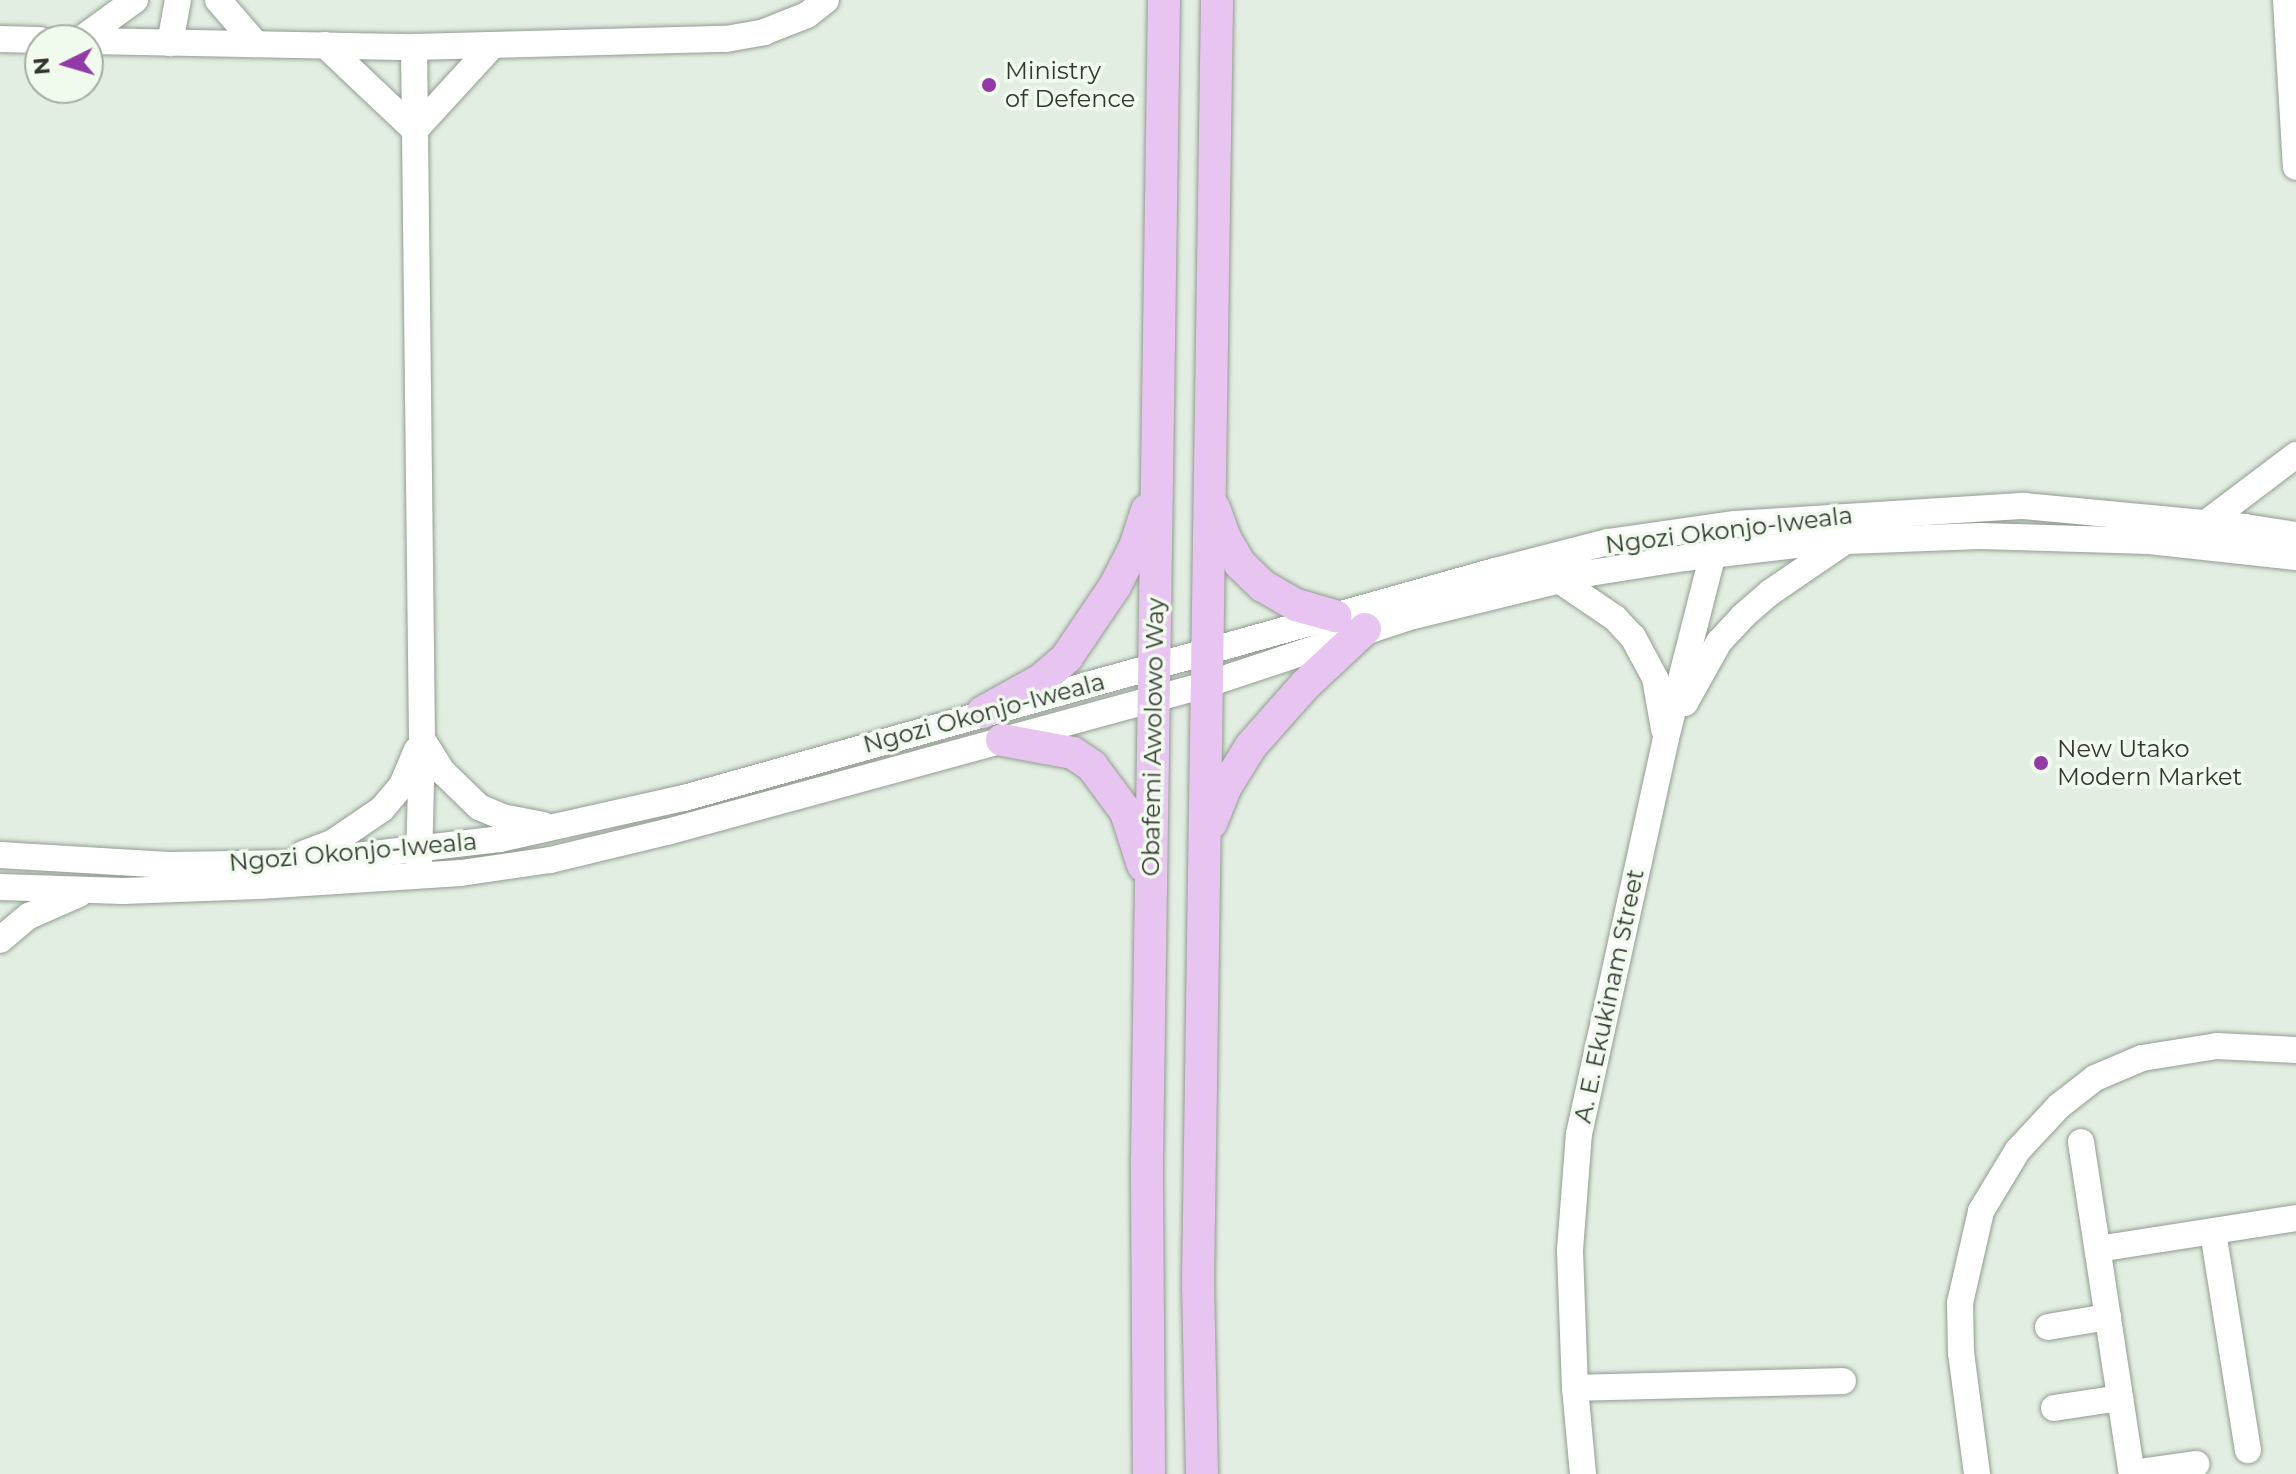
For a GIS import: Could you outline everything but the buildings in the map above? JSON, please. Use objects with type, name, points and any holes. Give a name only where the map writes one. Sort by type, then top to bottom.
[{"type":"main road","name":"Obafemi Awolowo Way","points":[[1149,1474],[1147,1158],[1164,0]]},
{"type":"main road","name":"Obafemi Awolowo Way","points":[[1202,1474],[1198,1282],[1204,653],[1210,497],[1217,0]]},
{"type":"main road","points":[[983,712],[1041,680],[1067,657],[1092,623],[1135,547],[1158,472]]},
{"type":"main road","points":[[1210,497],[1225,538],[1240,564],[1263,586],[1296,605],[1335,616]]},
{"type":"main road","points":[[1204,841],[1225,788],[1251,746],[1305,685],[1365,629]]},
{"type":"main road","points":[[1002,740],[1073,753],[1092,766],[1126,812],[1151,888]]},
{"type":"street","points":[[102,24],[135,0]]},
{"type":"street","points":[[170,43],[178,0]]},
{"type":"street","points":[[218,0],[256,44]]},
{"type":"street","points":[[104,41],[414,47],[726,39],[764,32],[807,15],[826,0]]},
{"type":"street","points":[[2286,0],[2296,167]]},
{"type":"street","points":[[0,39],[24,40]]},
{"type":"street","points":[[325,45],[415,130]]},
{"type":"street","points":[[415,130],[493,45]]},
{"type":"street","points":[[414,47],[422,739],[419,863]]},
{"type":"street","points":[[2206,523],[2296,455]]},
{"type":"street","name":"Ngozi Okonjo-Iweala","points":[[0,855],[169,865],[550,860],[667,832],[1002,740],[1153,684],[1204,653],[1608,542],[1720,527],[2024,506],[2296,535]]},
{"type":"street","name":"A. E. Ekukinam Street","points":[[1583,1474],[1575,1388],[1570,1250],[1579,1134],[1666,738],[1720,527]]},
{"type":"street","name":"Ngozi Okonjo-Iweala","points":[[0,887],[86,890],[259,886],[419,863],[684,798],[983,712],[1153,684],[1205,685],[1365,629],[1559,580],[1714,554],[1847,540],[2066,537],[2164,542],[2296,557]]},
{"type":"street","points":[[1666,738],[1719,642],[1771,592],[1847,540]]},
{"type":"street","points":[[1559,580],[1615,618],[1633,637],[1655,678],[1666,738]]},
{"type":"street","points":[[422,739],[443,772],[479,807],[502,817],[557,828]]},
{"type":"street","points":[[280,863],[332,843],[382,809],[402,785],[422,739]]},
{"type":"street","points":[[0,940],[29,916],[86,890]]},
{"type":"street","points":[[1977,1474],[1961,1353],[1960,1303],[1981,1211],[2018,1150],[2059,1106],[2095,1078],[2142,1058],[2217,1046],[2296,1050]]},
{"type":"street","points":[[2081,1142],[2132,1474],[2196,1464]]},
{"type":"street","points":[[2098,1249],[2296,1218]]},
{"type":"street","points":[[2213,1232],[2248,1450]]},
{"type":"street","points":[[2048,1327],[2108,1317]]},
{"type":"street","points":[[1575,1388],[1843,1381]]},
{"type":"street","points":[[2054,1408],[2120,1398]]},
{"type":"place","name":"Ministry of Defence","points":[[989,85]]},
{"type":"place","name":"New Utako Modern Market","points":[[2041,763]]}]
